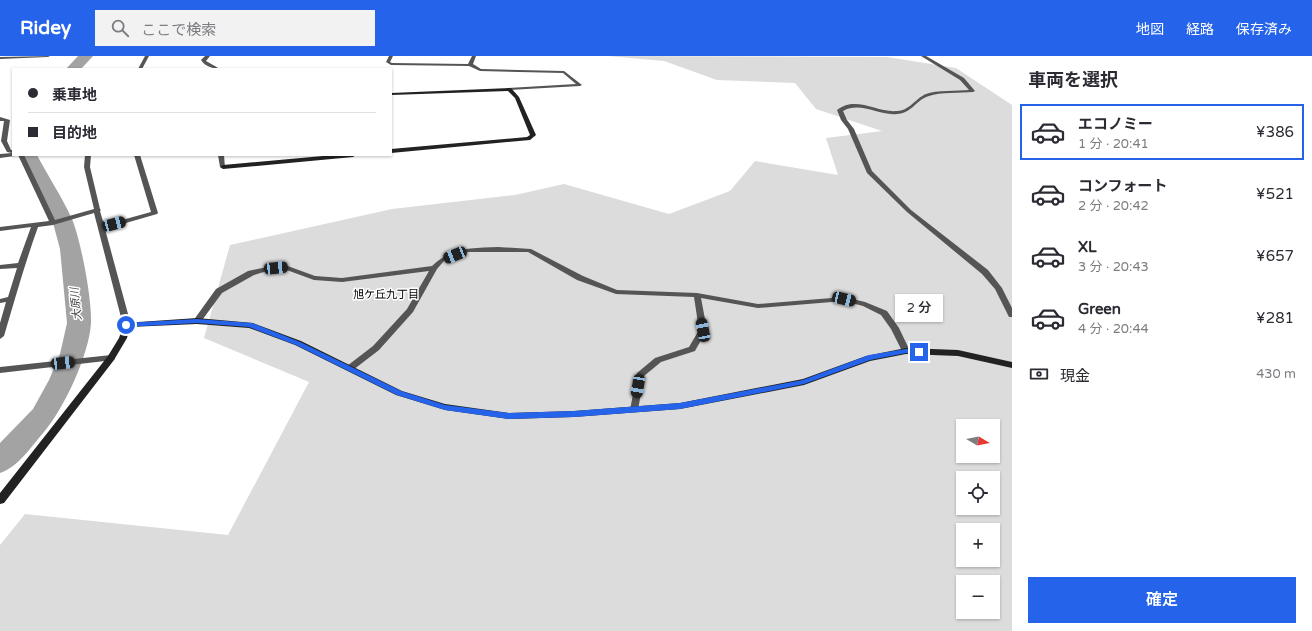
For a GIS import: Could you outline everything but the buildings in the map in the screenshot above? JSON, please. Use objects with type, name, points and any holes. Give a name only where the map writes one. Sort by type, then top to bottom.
[{"type":"street","points":[[0,58],[48,56]]},
{"type":"street","points":[[141,68],[147,56]]},
{"type":"street","points":[[208,56],[203,60],[204,62],[216,68]]},
{"type":"street","points":[[391,56],[388,62],[401,65],[470,65],[480,70],[564,72],[580,85],[392,94]]},
{"type":"street","points":[[470,65],[474,56]]},
{"type":"street","points":[[923,56],[962,79],[973,91],[929,94],[922,97],[903,112],[896,113],[862,105],[851,105],[840,110],[844,120],[851,129],[869,172],[909,211],[985,272],[998,288],[1012,315]]},
{"type":"street","points":[[392,151],[528,139],[533,135],[517,97],[509,89]]},
{"type":"street","points":[[0,119],[7,120],[2,141],[9,151],[12,152]]},
{"type":"street","points":[[0,156],[12,153]]},
{"type":"street","points":[[21,156],[54,223]]},
{"type":"street","points":[[0,500],[111,358],[123,338],[126,325],[87,167],[88,156]]},
{"type":"street","points":[[101,228],[155,213],[137,156]]},
{"type":"street","points":[[221,156],[223,167],[342,156]]},
{"type":"street","points":[[0,229],[54,223],[98,210]]},
{"type":"street","points":[[0,336],[21,265],[35,226]]},
{"type":"street","points":[[350,368],[376,348],[410,310],[434,268],[442,260],[467,250],[498,248],[529,250],[580,278],[616,292],[696,295],[758,306],[844,299],[865,304],[884,313],[895,328],[906,351]]},
{"type":"street","points":[[0,267],[21,265]]},
{"type":"street","points":[[197,321],[219,291],[251,273],[267,269],[285,267],[314,278],[342,280],[434,268]]},
{"type":"street","points":[[634,410],[640,375],[658,360],[692,349],[703,330],[696,295]]},
{"type":"street","points":[[0,301],[12,299]]},
{"type":"street","points":[[126,325],[197,321],[250,325],[298,343],[399,393],[445,407],[509,416],[634,410],[708,401],[804,382],[869,358],[906,351],[958,353],[1012,365]]},
{"type":"street","points":[[0,370],[111,358]]},
{"type":"shaded area","points":[[608,56],[887,57],[956,68],[1012,105],[1012,631],[0,631],[0,545],[25,514],[228,535],[309,382],[204,338],[230,245],[392,209],[515,195],[564,184],[669,214],[730,191],[755,161],[838,175],[826,138],[882,131],[816,109],[795,83],[717,80],[664,61]]},
{"type":"waterway","name":"大原川","points":[[74,68],[86,56]]},
{"type":"waterway","name":"大原川","points":[[0,462],[42,416],[62,380],[72,354],[79,323],[76,287],[70,249],[62,219],[29,156]]},
{"type":"district","name":"旭ケ丘九丁目","points":[[386,294]]},
{"type":"route","points":[[126,325],[197,321],[250,325],[298,343],[399,393],[445,407],[509,416],[574,414],[680,406],[804,382],[869,358],[906,351],[919,352]]}]
